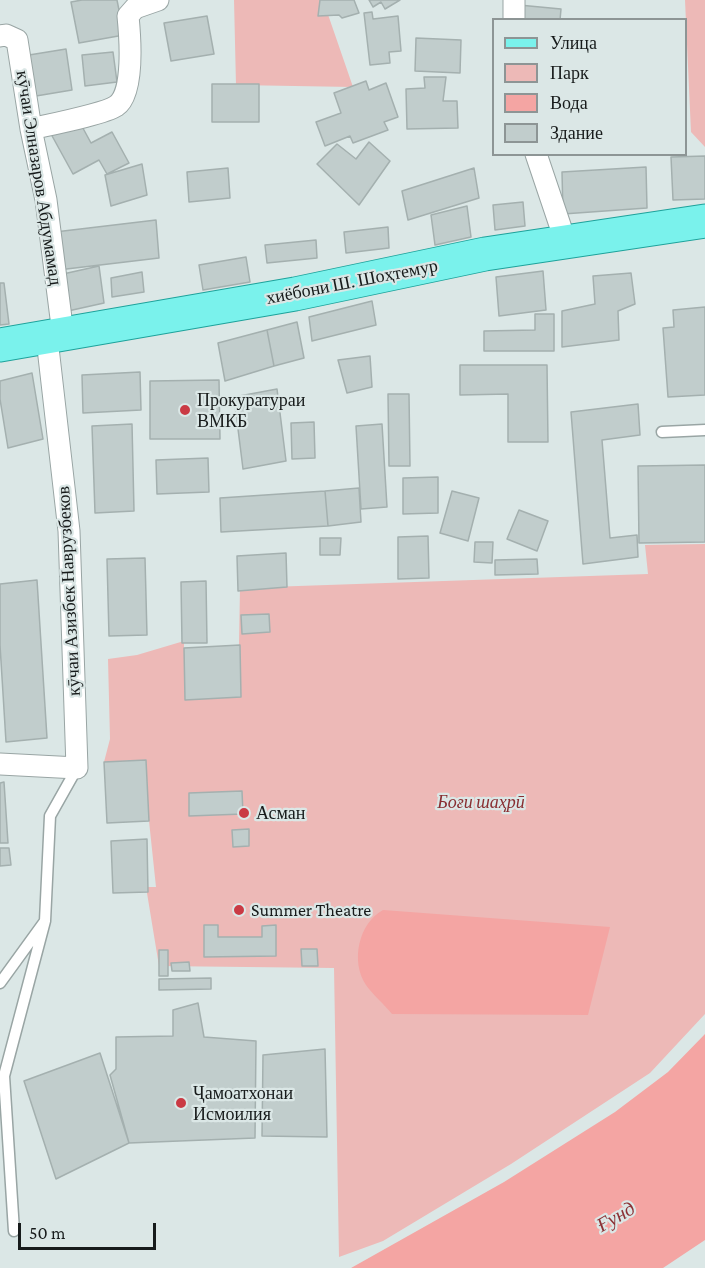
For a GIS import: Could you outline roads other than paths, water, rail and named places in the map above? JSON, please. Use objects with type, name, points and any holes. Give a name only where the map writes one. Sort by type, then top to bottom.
[{"type":"main road","name":"хиёбони Ш. Шоҳтемур","points":[[0,345],[296,294],[485,254],[705,221]]},
{"type":"street","points":[[31,129],[117,106],[126,93],[131,46],[128,16],[135,8],[158,0]]},
{"type":"street","points":[[514,0],[514,18]]},
{"type":"street","name":"кӯчаи Элназаров Абдумамад","points":[[0,36],[6,35],[17,40],[31,129],[46,201],[55,336]]},
{"type":"street","points":[[537,156],[566,243]]},
{"type":"street","name":"кӯчаи Азизбек Наврузбеков","points":[[55,336],[69,531],[77,768]]},
{"type":"street","points":[[0,764],[77,768]]},
{"type":"lane","points":[[662,432],[705,430]]},
{"type":"lane","points":[[14,1231],[4,1076],[45,921],[50,816],[77,768]]},
{"type":"lane","points":[[0,983],[45,921]]},
{"type":"water","points":[[383,910],[610,927],[588,1015],[392,1014],[366,985],[361,975],[358,954],[363,933],[368,924]]},
{"type":"water","name":"Ғунд","points":[[705,1034],[705,1240],[663,1268],[351,1268],[504,1182],[615,1112],[668,1072]]},
{"type":"place","name":"Прокуратураи ВМКБ","points":[[185,410]]},
{"type":"place","name":"Асман","points":[[244,813]]},
{"type":"place","name":"Summer Theatre","points":[[239,910]]},
{"type":"place","name":"Ҷамоатхонаи Исмоилия","points":[[181,1103]]},
{"type":"park label","name":"Боғи шаҳрӣ","points":[[481,802]]}]
